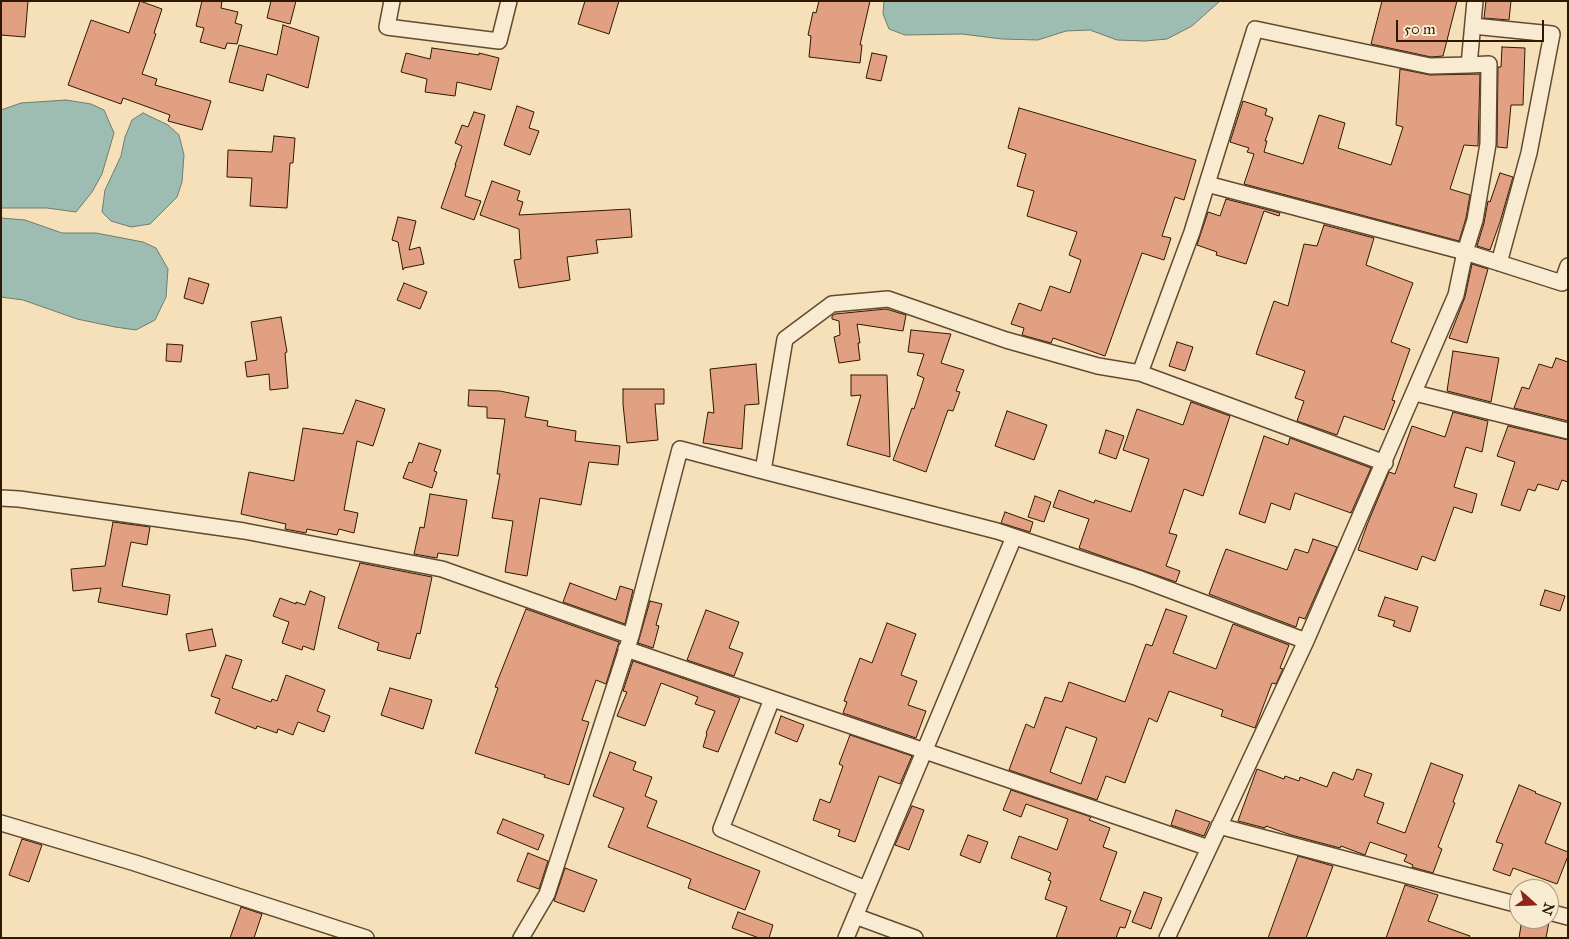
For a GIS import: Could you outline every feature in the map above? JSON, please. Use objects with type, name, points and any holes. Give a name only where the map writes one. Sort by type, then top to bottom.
[{"type":"street","points":[[392,1],[387,26],[499,41],[509,1]]},
{"type":"street","points":[[1469,65],[1475,1]]},
{"type":"street","points":[[1472,26],[1552,34],[1529,153],[1499,262]]},
{"type":"street","points":[[1140,373],[1192,232],[1255,29],[1430,66],[1489,64],[1488,144],[1474,220],[1456,295],[1385,463],[1306,641],[1167,938]]},
{"type":"street","points":[[1207,184],[1465,252],[1562,283],[1568,266]]},
{"type":"street","points":[[762,471],[785,339],[832,304],[888,299],[1006,340],[1098,366],[1140,373],[1385,463]]},
{"type":"street","points":[[1415,393],[1568,431]]},
{"type":"street","points":[[521,938],[547,894],[628,643],[680,449],[1014,537],[1138,578],[1306,641]]},
{"type":"street","points":[[1,498],[244,531],[442,568],[772,699],[1209,848]]},
{"type":"street","points":[[846,938],[1014,537]]},
{"type":"street","points":[[772,699],[721,829],[866,889]]},
{"type":"street","points":[[1,823],[366,938]]},
{"type":"street","points":[[1219,826],[1509,902]]},
{"type":"street","points":[[855,916],[914,938]]},
{"type":"water","points":[[884,1],[1220,1],[1192,26],[1167,39],[1145,41],[1117,40],[1090,30],[1066,31],[1038,40],[1002,39],[962,34],[905,35],[889,29],[883,14]]},
{"type":"water","points":[[66,100],[91,104],[104,110],[114,133],[102,174],[92,192],[76,212],[47,208],[1,208],[1,110],[21,103]]},
{"type":"water","points":[[143,113],[168,125],[179,135],[184,155],[182,182],[177,197],[150,224],[131,227],[111,221],[102,212],[105,190],[121,156],[125,137],[132,120]]},
{"type":"water","points":[[1,218],[25,220],[62,233],[96,233],[143,242],[156,248],[168,269],[166,297],[155,320],[136,330],[115,327],[77,319],[23,300],[1,297]]},
{"type":"building","points":[[1,1],[28,1],[25,37],[1,35]]},
{"type":"building","points":[[140,1],[162,9],[154,33],[156,34],[142,74],[157,79],[155,85],[211,101],[202,130],[168,121],[170,115],[123,98],[121,104],[68,85],[91,20],[129,33]]},
{"type":"building","points":[[202,1],[222,1],[221,8],[238,12],[235,23],[242,25],[237,44],[227,43],[225,49],[200,42],[204,28],[196,26]]},
{"type":"building","points":[[271,1],[296,1],[290,24],[267,18]]},
{"type":"building","points":[[585,1],[619,1],[609,34],[578,24]]},
{"type":"building","points":[[819,1],[870,1],[860,45],[862,45],[860,63],[809,57],[811,36],[808,35],[813,12],[816,13]]},
{"type":"building","points":[[1382,1],[1457,1],[1443,56],[1431,57],[1371,44]]},
{"type":"building","points":[[1486,1],[1511,1],[1509,20],[1484,18]]},
{"type":"building","points":[[283,25],[319,37],[308,88],[267,74],[263,91],[229,82],[239,45],[277,55]]},
{"type":"building","points":[[1502,47],[1525,48],[1523,105],[1511,105],[1507,148],[1497,147],[1498,67],[1501,67]]},
{"type":"building","points":[[432,48],[479,55],[479,53],[499,58],[491,90],[457,82],[455,96],[425,92],[427,79],[401,72],[406,53],[430,59]]},
{"type":"building","points":[[872,53],[887,56],[881,81],[866,78]]},
{"type":"building","points":[[1400,69],[1430,75],[1480,74],[1478,146],[1464,145],[1450,189],[1470,195],[1459,241],[1244,184],[1254,154],[1247,152],[1249,148],[1230,142],[1243,101],[1267,109],[1265,115],[1273,118],[1265,141],[1267,141],[1264,152],[1303,164],[1319,115],[1345,123],[1338,148],[1391,165],[1403,127],[1396,125]]},
{"type":"building","points":[[517,106],[534,112],[529,128],[539,131],[530,155],[504,145]]},
{"type":"building","points":[[1019,108],[1196,160],[1184,200],[1175,197],[1162,236],[1171,238],[1164,260],[1142,253],[1105,356],[1053,338],[1051,343],[1022,335],[1024,328],[1011,324],[1019,303],[1041,311],[1050,286],[1070,293],[1081,260],[1069,255],[1077,232],[1027,216],[1034,191],[1017,186],[1026,154],[1008,148]]},
{"type":"building","points":[[474,112],[485,115],[465,196],[481,201],[474,220],[441,208],[462,146],[455,143],[462,125],[468,127]]},
{"type":"building","points":[[274,136],[295,138],[293,163],[290,163],[287,208],[250,206],[252,178],[227,177],[228,150],[272,152]]},
{"type":"building","points":[[1500,173],[1513,177],[1490,250],[1477,246],[1488,201],[1490,202]]},
{"type":"building","points":[[492,181],[520,191],[517,200],[523,202],[519,215],[630,209],[632,237],[596,240],[598,253],[567,257],[570,280],[519,288],[514,260],[521,259],[519,229],[480,215]]},
{"type":"building","points":[[1226,199],[1280,213],[1279,216],[1264,211],[1246,264],[1216,255],[1217,252],[1197,245],[1208,212],[1220,216]]},
{"type":"building","points":[[398,217],[416,221],[409,250],[420,247],[424,264],[404,268],[403,270],[398,242],[392,240]]},
{"type":"building","points":[[1324,225],[1374,238],[1366,265],[1413,283],[1391,342],[1410,349],[1392,400],[1395,401],[1384,430],[1344,416],[1337,435],[1297,421],[1304,401],[1295,398],[1305,371],[1256,354],[1274,301],[1288,306],[1304,244],[1317,246]]},
{"type":"building","points":[[1472,264],[1488,269],[1467,343],[1449,338],[1465,297]]},
{"type":"building","points":[[189,278],[209,284],[203,304],[184,298]]},
{"type":"building","points":[[404,283],[427,292],[420,309],[397,300]]},
{"type":"building","points":[[886,309],[906,315],[903,331],[857,324],[860,360],[839,363],[834,337],[840,335],[839,321],[832,319],[832,316],[835,314]]},
{"type":"building","points":[[281,317],[287,352],[285,353],[288,388],[270,390],[269,374],[247,377],[245,362],[257,360],[251,322]]},
{"type":"building","points":[[911,330],[951,334],[941,363],[964,370],[956,391],[960,392],[953,411],[948,410],[926,472],[893,460],[912,408],[914,409],[924,378],[917,375],[924,354],[908,352]]},
{"type":"building","points":[[1177,342],[1193,347],[1185,371],[1169,366]]},
{"type":"building","points":[[167,344],[183,345],[181,362],[166,361]]},
{"type":"building","points":[[1453,351],[1499,358],[1491,402],[1447,391]]},
{"type":"building","points":[[1556,358],[1568,362],[1568,421],[1514,408],[1522,387],[1529,389],[1539,364],[1552,368]]},
{"type":"building","points":[[756,364],[759,404],[745,405],[742,449],[703,443],[708,412],[714,413],[710,369]]},
{"type":"building","points":[[851,375],[887,375],[890,457],[847,445],[861,395],[851,396]]},
{"type":"building","points":[[623,389],[664,389],[664,404],[655,404],[658,440],[627,443]]},
{"type":"building","points":[[469,390],[500,391],[529,397],[525,417],[548,421],[547,426],[576,431],[575,441],[620,446],[618,465],[589,462],[581,505],[540,498],[527,576],[505,572],[513,521],[492,518],[500,474],[497,474],[505,419],[487,418],[487,407],[468,406]]},
{"type":"building","points":[[356,400],[385,409],[373,446],[357,441],[344,510],[358,513],[354,533],[339,529],[337,535],[307,529],[306,533],[285,529],[286,524],[241,514],[249,472],[294,481],[303,428],[343,434]]},
{"type":"building","points":[[1191,402],[1230,416],[1203,496],[1184,489],[1169,533],[1177,535],[1166,566],[1180,571],[1176,582],[1079,548],[1089,519],[1053,507],[1059,490],[1094,503],[1095,500],[1131,512],[1149,459],[1123,450],[1137,409],[1183,425]]},
{"type":"building","points":[[1007,411],[1047,425],[1034,460],[995,446]]},
{"type":"building","points":[[1453,412],[1488,421],[1482,452],[1466,447],[1454,487],[1477,494],[1472,513],[1454,507],[1435,561],[1422,556],[1417,570],[1358,550],[1389,472],[1395,474],[1412,426],[1445,437]]},
{"type":"building","points":[[1508,426],[1568,440],[1568,482],[1562,480],[1558,490],[1538,484],[1535,491],[1528,489],[1520,511],[1501,505],[1515,462],[1497,456]]},
{"type":"building","points":[[1106,430],[1124,436],[1116,459],[1099,453]]},
{"type":"building","points":[[1264,436],[1288,445],[1290,438],[1371,468],[1351,513],[1295,493],[1290,510],[1271,503],[1265,523],[1239,514]]},
{"type":"building","points":[[419,443],[441,450],[434,471],[437,472],[432,488],[403,478],[409,462],[412,463]]},
{"type":"building","points":[[430,494],[467,500],[458,556],[438,553],[437,558],[414,554],[420,527],[424,528]]},
{"type":"building","points":[[1035,496],[1051,502],[1044,522],[1028,517]]},
{"type":"building","points":[[1005,512],[1033,522],[1030,532],[1001,523]]},
{"type":"building","points":[[113,522],[150,527],[147,545],[131,542],[122,586],[170,595],[167,615],[98,602],[101,588],[73,591],[71,569],[105,566]]},
{"type":"building","points":[[1313,539],[1337,547],[1305,619],[1299,617],[1296,627],[1209,594],[1226,549],[1287,570],[1295,549],[1308,553]]},
{"type":"building","points":[[360,563],[432,577],[420,634],[417,633],[410,659],[377,650],[379,643],[338,628]]},
{"type":"building","points":[[570,583],[616,600],[620,586],[633,590],[625,624],[563,602]]},
{"type":"building","points":[[1545,590],[1565,596],[1560,611],[1540,605]]},
{"type":"building","points":[[310,591],[325,597],[314,650],[303,646],[302,650],[282,643],[289,622],[273,616],[280,598],[305,605]]},
{"type":"building","points":[[1385,597],[1418,607],[1410,632],[1393,626],[1395,621],[1378,616]]},
{"type":"building","points":[[650,601],[662,604],[656,625],[659,626],[653,648],[638,643]]},
{"type":"building","points":[[526,609],[619,642],[606,684],[596,680],[582,720],[589,722],[569,785],[544,777],[545,775],[475,753],[498,688],[495,687]]},
{"type":"building","points":[[1166,609],[1187,616],[1173,653],[1216,669],[1233,624],[1289,645],[1280,668],[1283,669],[1276,684],[1272,683],[1255,728],[1221,716],[1223,710],[1169,691],[1157,722],[1149,718],[1125,783],[1106,776],[1097,800],[1009,770],[1026,724],[1034,728],[1045,697],[1062,702],[1069,682],[1125,702],[1146,644],[1152,646]],"holes":[[[1066,727],[1097,738],[1081,784],[1050,772]]]},
{"type":"building","points":[[706,610],[739,622],[729,648],[743,653],[734,676],[687,660]]},
{"type":"building","points":[[887,623],[916,634],[901,675],[917,681],[908,705],[926,711],[916,738],[843,713],[847,702],[844,701],[860,658],[872,663]]},
{"type":"building","points":[[212,629],[216,646],[189,651],[186,634]]},
{"type":"building","points":[[226,655],[242,660],[232,688],[271,702],[272,699],[277,701],[286,675],[325,690],[317,711],[330,716],[324,732],[298,722],[293,735],[278,729],[277,733],[257,726],[256,729],[215,713],[220,699],[211,696]]},
{"type":"building","points":[[633,661],[740,698],[718,752],[703,747],[706,733],[715,711],[695,704],[698,697],[661,683],[645,726],[617,716],[627,692],[623,691]]},
{"type":"building","points":[[390,688],[432,700],[423,729],[381,715]]},
{"type":"building","points":[[781,716],[804,725],[797,742],[775,733]]},
{"type":"building","points":[[850,735],[912,756],[900,784],[879,776],[855,842],[838,836],[840,830],[813,820],[820,799],[830,803],[843,766],[839,764]]},
{"type":"building","points":[[610,752],[636,762],[633,770],[652,777],[645,796],[657,801],[647,827],[760,871],[745,910],[688,888],[691,879],[608,847],[624,808],[593,796]]},
{"type":"building","points":[[1431,763],[1463,775],[1453,802],[1455,803],[1438,847],[1442,849],[1433,873],[1412,867],[1413,865],[1404,861],[1407,855],[1370,842],[1365,855],[1341,846],[1340,848],[1291,835],[1266,826],[1265,828],[1238,821],[1257,769],[1284,779],[1285,776],[1299,781],[1300,777],[1327,787],[1333,772],[1353,780],[1357,769],[1372,774],[1364,796],[1384,803],[1377,823],[1405,833]]},
{"type":"building","points":[[1519,785],[1561,803],[1545,843],[1568,852],[1559,879],[1543,879],[1513,868],[1510,876],[1493,870],[1503,844],[1496,842]]},
{"type":"building","points":[[1011,790],[1091,817],[1089,820],[1110,828],[1103,847],[1117,852],[1100,900],[1131,911],[1125,928],[1120,927],[1116,938],[1056,938],[1067,907],[1045,899],[1051,881],[1048,880],[1051,873],[1011,858],[1019,836],[1057,850],[1068,819],[1026,804],[1021,817],[1003,810]]},
{"type":"building","points":[[912,806],[924,810],[909,850],[895,845]]},
{"type":"building","points":[[1176,810],[1210,822],[1204,836],[1171,825]]},
{"type":"building","points":[[503,819],[544,835],[538,850],[497,833]]},
{"type":"building","points":[[968,835],[988,842],[980,863],[960,855]]},
{"type":"building","points":[[22,839],[42,845],[29,882],[9,875]]},
{"type":"building","points":[[528,853],[548,861],[539,889],[517,881]]},
{"type":"building","points":[[1298,856],[1333,866],[1306,938],[1268,938]]},
{"type":"building","points":[[565,868],[597,880],[584,912],[554,901]]},
{"type":"building","points":[[1405,885],[1438,895],[1428,921],[1470,936],[1469,938],[1386,938]]},
{"type":"building","points":[[1144,892],[1162,898],[1151,929],[1132,922]]},
{"type":"building","points":[[241,907],[262,914],[254,938],[230,938]]},
{"type":"building","points":[[738,912],[773,925],[769,938],[759,938],[732,928]]},
{"type":"building","points":[[1520,929],[1548,929],[1546,938],[1519,938]]}]
